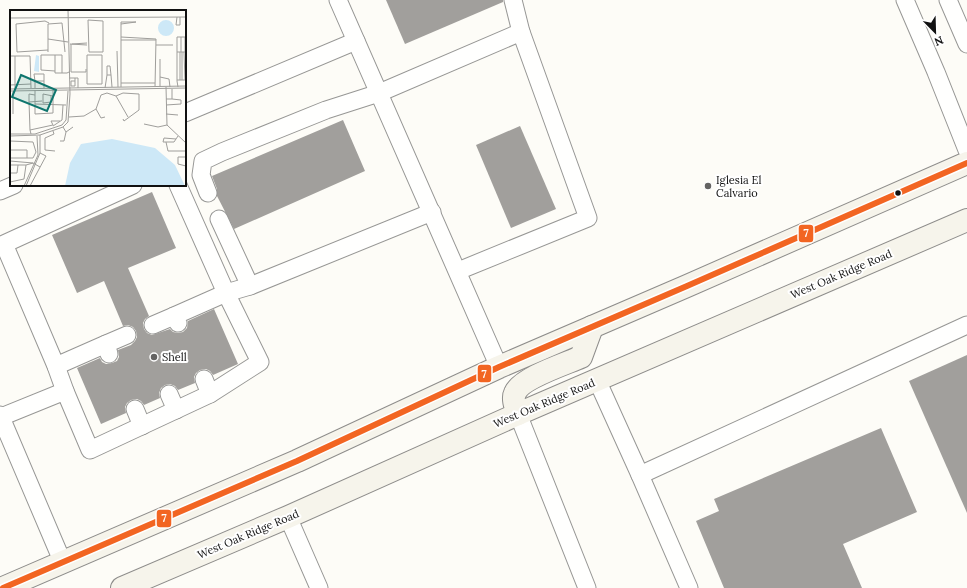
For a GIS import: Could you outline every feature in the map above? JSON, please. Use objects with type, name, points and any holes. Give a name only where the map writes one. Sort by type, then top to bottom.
[{"type":"street","points":[[4,588],[297,461],[499,367],[967,163]]},
{"type":"street","name":"West Oak Ridge Road","points":[[122,588],[288,517],[518,414],[967,220]]},
{"type":"street","points":[[518,414],[514,404],[515,393],[522,384],[534,377],[581,357],[592,327]]},
{"type":"lane","points":[[338,0],[499,367]]},
{"type":"lane","points":[[458,271],[588,218],[521,32],[513,0]]},
{"type":"lane","points":[[905,0],[967,150]]},
{"type":"lane","points":[[948,0],[967,44]]},
{"type":"lane","points":[[208,193],[201,175],[203,161],[326,110],[379,93],[521,32]]},
{"type":"lane","points":[[186,113],[356,41]]},
{"type":"lane","points":[[0,191],[12,186]]},
{"type":"lane","points":[[132,186],[4,244],[90,450],[176,410],[207,386],[260,362],[226,293],[178,186]]},
{"type":"lane","points":[[153,325],[176,320],[226,293],[250,286],[432,212]]},
{"type":"lane","points":[[219,219],[250,286]]},
{"type":"lane","points":[[640,475],[967,325]]},
{"type":"lane","points":[[56,366],[107,349],[127,335]]},
{"type":"lane","points":[[597,380],[689,588]]},
{"type":"lane","points":[[64,563],[1,416],[65,391]]},
{"type":"lane","points":[[169,394],[176,410]]},
{"type":"lane","points":[[135,409],[142,426]]},
{"type":"lane","points":[[518,414],[587,588]]},
{"type":"lane","points":[[288,517],[319,588]]},
{"type":"building","points":[[386,0],[503,0],[503,2],[405,44]]},
{"type":"building","points":[[343,120],[365,171],[234,229],[217,196],[217,189],[212,176]]},
{"type":"building","points":[[520,126],[556,209],[511,228],[476,145]]},
{"type":"building","points":[[152,192],[176,248],[128,268],[149,316],[143,323],[144,329],[147,333],[152,335],[170,329],[173,332],[183,332],[187,328],[188,321],[214,309],[238,364],[213,375],[206,369],[200,370],[194,377],[195,383],[178,390],[175,386],[170,384],[165,385],[161,388],[159,393],[160,398],[144,405],[137,399],[131,400],[125,407],[126,413],[101,424],[77,368],[100,358],[102,362],[106,364],[117,361],[119,357],[118,350],[131,345],[135,341],[137,337],[136,331],[133,327],[128,325],[123,326],[104,281],[77,293],[52,235]]},
{"type":"building","points":[[967,355],[967,513],[909,381]]},
{"type":"building","points":[[881,428],[917,512],[843,544],[862,588],[724,588],[696,521],[719,511],[714,499]]},
{"type":"transit line","name":"7","points":[[3,588],[297,461],[499,367],[967,163]]},
{"type":"place","name":"Iglesia El Calvario","points":[[708,186]]},
{"type":"place","name":"Shell","points":[[154,357]]}]
